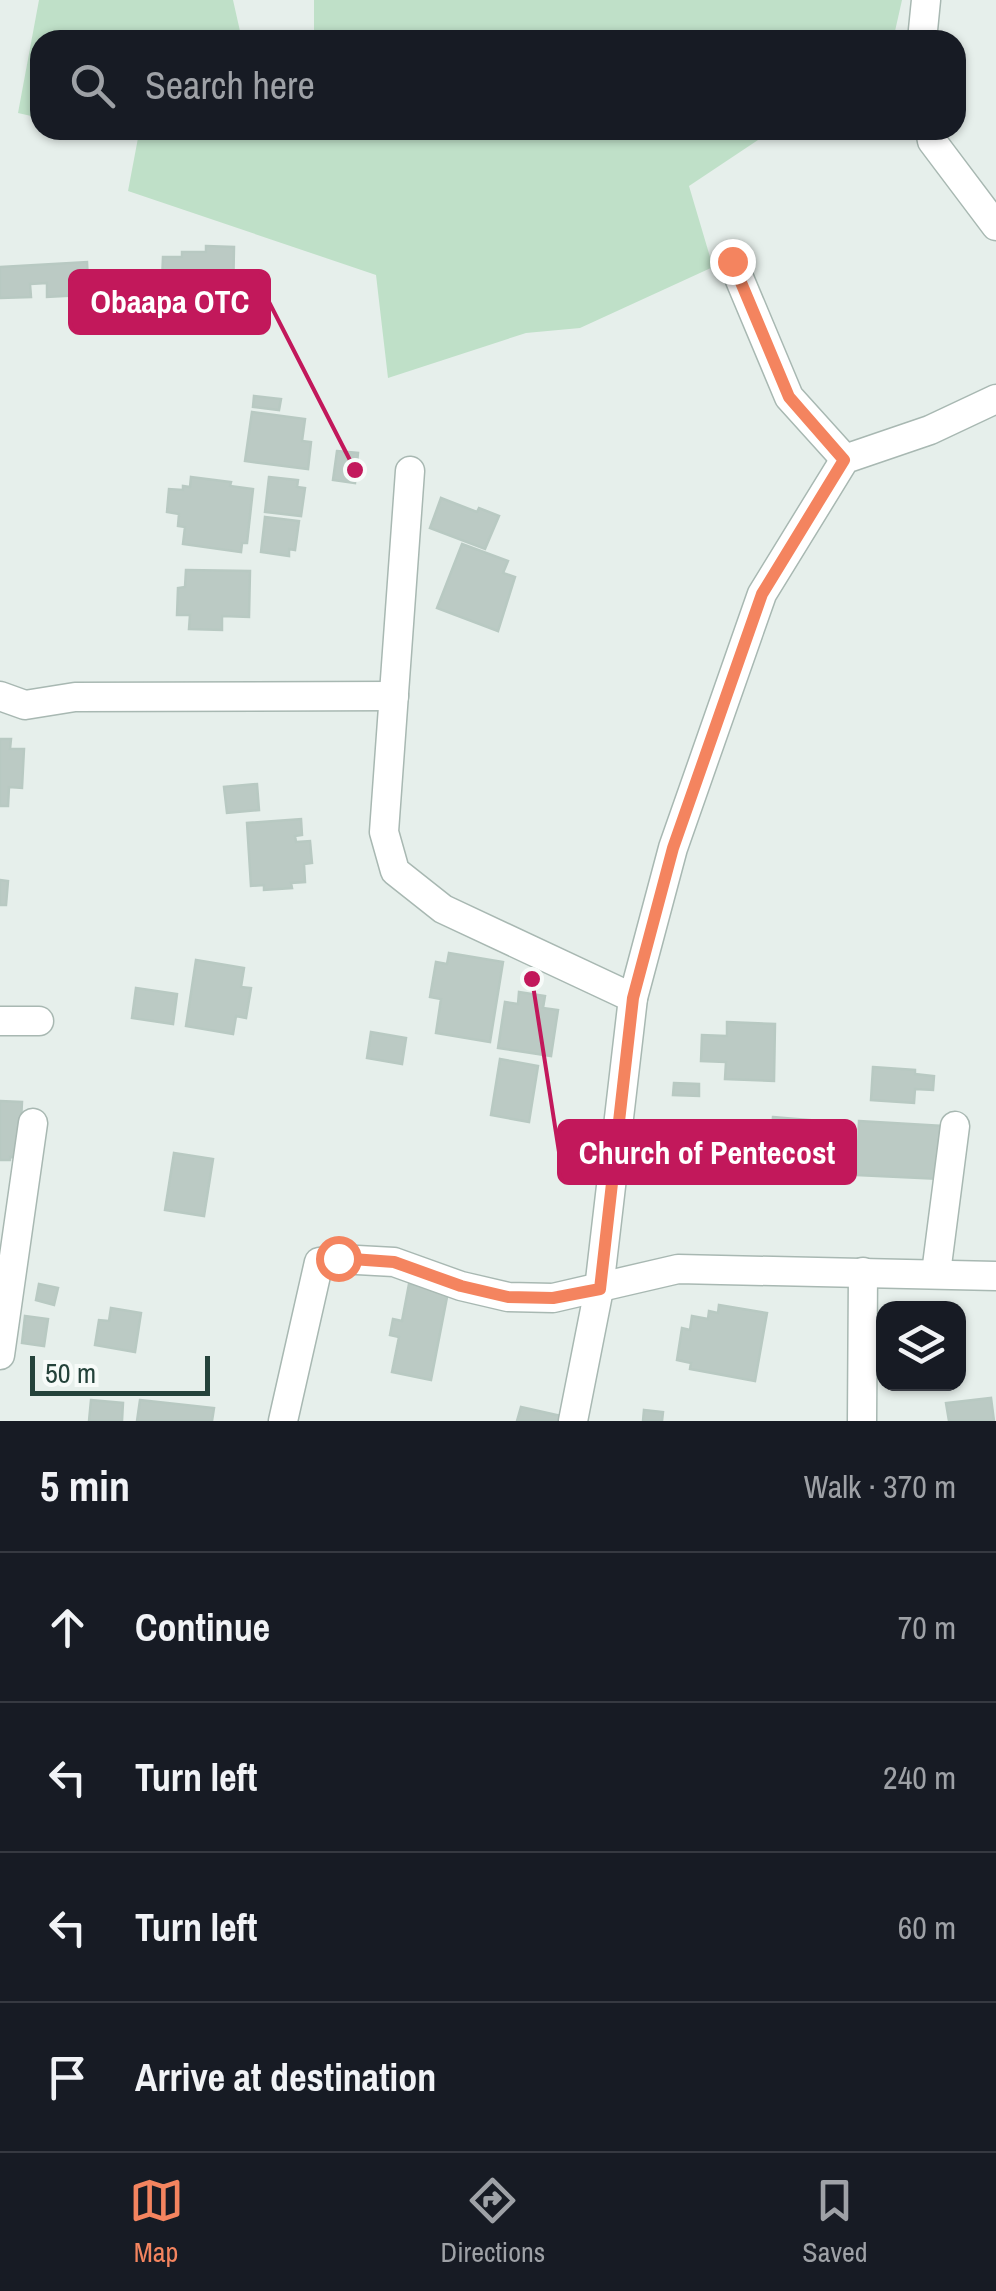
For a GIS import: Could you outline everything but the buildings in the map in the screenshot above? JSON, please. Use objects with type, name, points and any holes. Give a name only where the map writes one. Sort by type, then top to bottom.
[{"type":"street","points":[[923,30],[926,0]]},
{"type":"street","points":[[932,140],[996,226]]},
{"type":"street","points":[[732,261],[789,397],[844,460]]},
{"type":"street","points":[[573,1421],[600,1289],[633,998],[673,848],[762,594],[844,460],[930,430],[996,399]]},
{"type":"street","points":[[410,471],[384,832],[396,871],[443,909],[633,998]]},
{"type":"street","points":[[0,696],[25,705],[75,697],[394,696]]},
{"type":"street","points":[[0,1021],[38,1021]]},
{"type":"street","points":[[0,1356],[32,1123]]},
{"type":"street","points":[[936,1273],[956,1126]]},
{"type":"street","points":[[283,1421],[319,1262],[338,1258],[394,1262],[461,1286],[508,1297],[553,1298],[678,1269],[996,1276]]},
{"type":"street","points":[[862,1272],[862,1421]]},
{"type":"green space","points":[[39,0],[233,0],[240,30],[33,30]]},
{"type":"green space","points":[[314,0],[902,0],[895,30],[314,30]]},
{"type":"green space","points":[[30,48],[30,116],[18,113]]},
{"type":"green space","points":[[138,140],[758,140],[689,186],[713,267],[580,328],[526,333],[388,378],[376,275],[128,191]]},
{"type":"place","name":"Obaapa OTC","points":[[355,470]]},
{"type":"place","name":"Church of Pentecost","points":[[532,979]]},
{"type":"route","points":[[338,1258],[394,1262],[461,1286],[508,1297],[553,1298],[600,1289],[633,998],[673,848],[762,594],[844,460],[789,397],[732,261]]}]
